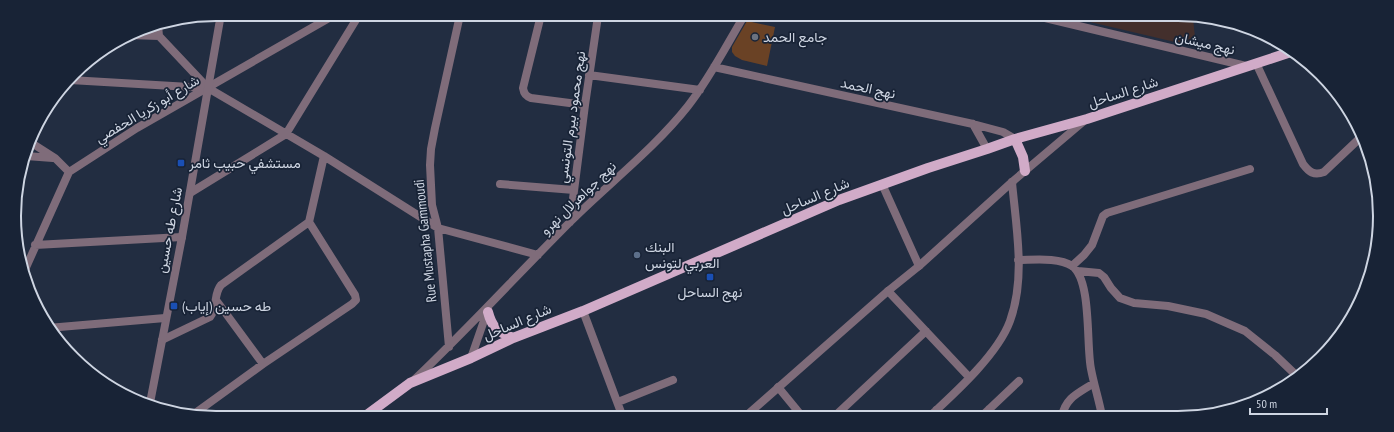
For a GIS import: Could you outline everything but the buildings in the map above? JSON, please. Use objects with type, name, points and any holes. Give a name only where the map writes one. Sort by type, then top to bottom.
[{"type":"main road","name":"شارع الساحل","points":[[372,411],[410,383],[471,358],[513,338],[583,311],[839,200],[1015,139],[1086,119],[1286,54]]},
{"type":"main road","points":[[1015,139],[1023,157],[1025,171]]},
{"type":"main road","points":[[489,307],[491,322],[495,328],[501,334],[513,338]]},
{"type":"street","name":"شارع طه حسين","points":[[151,400],[165,318],[182,237],[220,21]]},
{"type":"street","name":"شارع أبو زكريا الحفصي","points":[[69,172],[137,128],[324,21]]},
{"type":"street","points":[[190,193],[286,134],[355,21]]},
{"type":"street","name":"Rue Mustapha Gammoudi","points":[[448,347],[438,228],[432,205],[430,165],[431,149],[459,21]]},
{"type":"street","points":[[540,21],[523,88],[526,96],[531,98],[585,105]]},
{"type":"street","name":"نهج محمود بيرم التونسي","points":[[570,222],[597,21]]},
{"type":"street","name":"نهج جواهرلال نهرو","points":[[410,383],[489,307],[570,222],[637,159],[689,106],[741,21]]},
{"type":"street","name":"نهج ميشان","points":[[1058,21],[1251,65]]},
{"type":"street","points":[[158,30],[159,36],[208,88],[324,156],[438,228],[538,255]]},
{"type":"street","points":[[142,35],[159,36]]},
{"type":"street","points":[[1251,65],[1308,171],[1313,174],[1324,172],[1358,140]]},
{"type":"street","name":"نهج الحمد","points":[[714,67],[973,124],[1003,132],[1015,139]]},
{"type":"street","points":[[589,75],[700,90]]},
{"type":"street","points":[[76,80],[208,88]]},
{"type":"street","points":[[751,411],[1086,119]]},
{"type":"street","points":[[973,124],[987,149]]},
{"type":"street","points":[[27,264],[69,172],[54,158],[34,145]]},
{"type":"street","points":[[30,156],[54,158]]},
{"type":"street","points":[[162,340],[210,317],[214,310],[217,293],[221,285],[309,222],[324,156]]},
{"type":"street","points":[[1075,268],[1092,245],[1104,216],[1107,213],[1250,169]]},
{"type":"street","points":[[941,411],[1000,341],[1010,322],[1018,283],[1018,260],[1012,182]]},
{"type":"street","points":[[500,184],[574,190]]},
{"type":"street","points":[[882,184],[919,266]]},
{"type":"street","points":[[199,410],[356,300],[355,295],[309,222]]},
{"type":"street","points":[[36,245],[182,237]]},
{"type":"street","points":[[1018,260],[1065,262],[1075,268],[1099,273],[1104,277],[1120,298],[1134,303],[1168,306],[1206,314],[1245,331],[1275,354],[1294,373]]},
{"type":"street","points":[[1075,268],[1085,293],[1090,368],[1101,411]]},
{"type":"street","points":[[888,291],[969,377]]},
{"type":"street","points":[[216,300],[263,364]]},
{"type":"street","points":[[471,358],[489,307]]},
{"type":"street","points":[[583,311],[621,411]]},
{"type":"street","points":[[56,327],[165,318]]},
{"type":"street","points":[[841,411],[926,331]]},
{"type":"street","points":[[618,402],[673,380]]},
{"type":"street","points":[[994,411],[1019,381]]},
{"type":"street","points":[[1064,411],[1070,399],[1094,383]]},
{"type":"street","points":[[778,387],[798,411]]},
{"type":"shaded area","points":[[1086,21],[1193,21],[1196,47]]},
{"type":"place","name":"جامع الحمد","points":[[755,37]]},
{"type":"place","name":"مستشفي حبيب ثامر","points":[[181,163]]},
{"type":"place","name":"البنك العربي لتونس","points":[[637,255]]},
{"type":"place","name":"نهج الساحل","points":[[710,277]]},
{"type":"place","name":"طه حسين (إياب)","points":[[174,306]]}]
